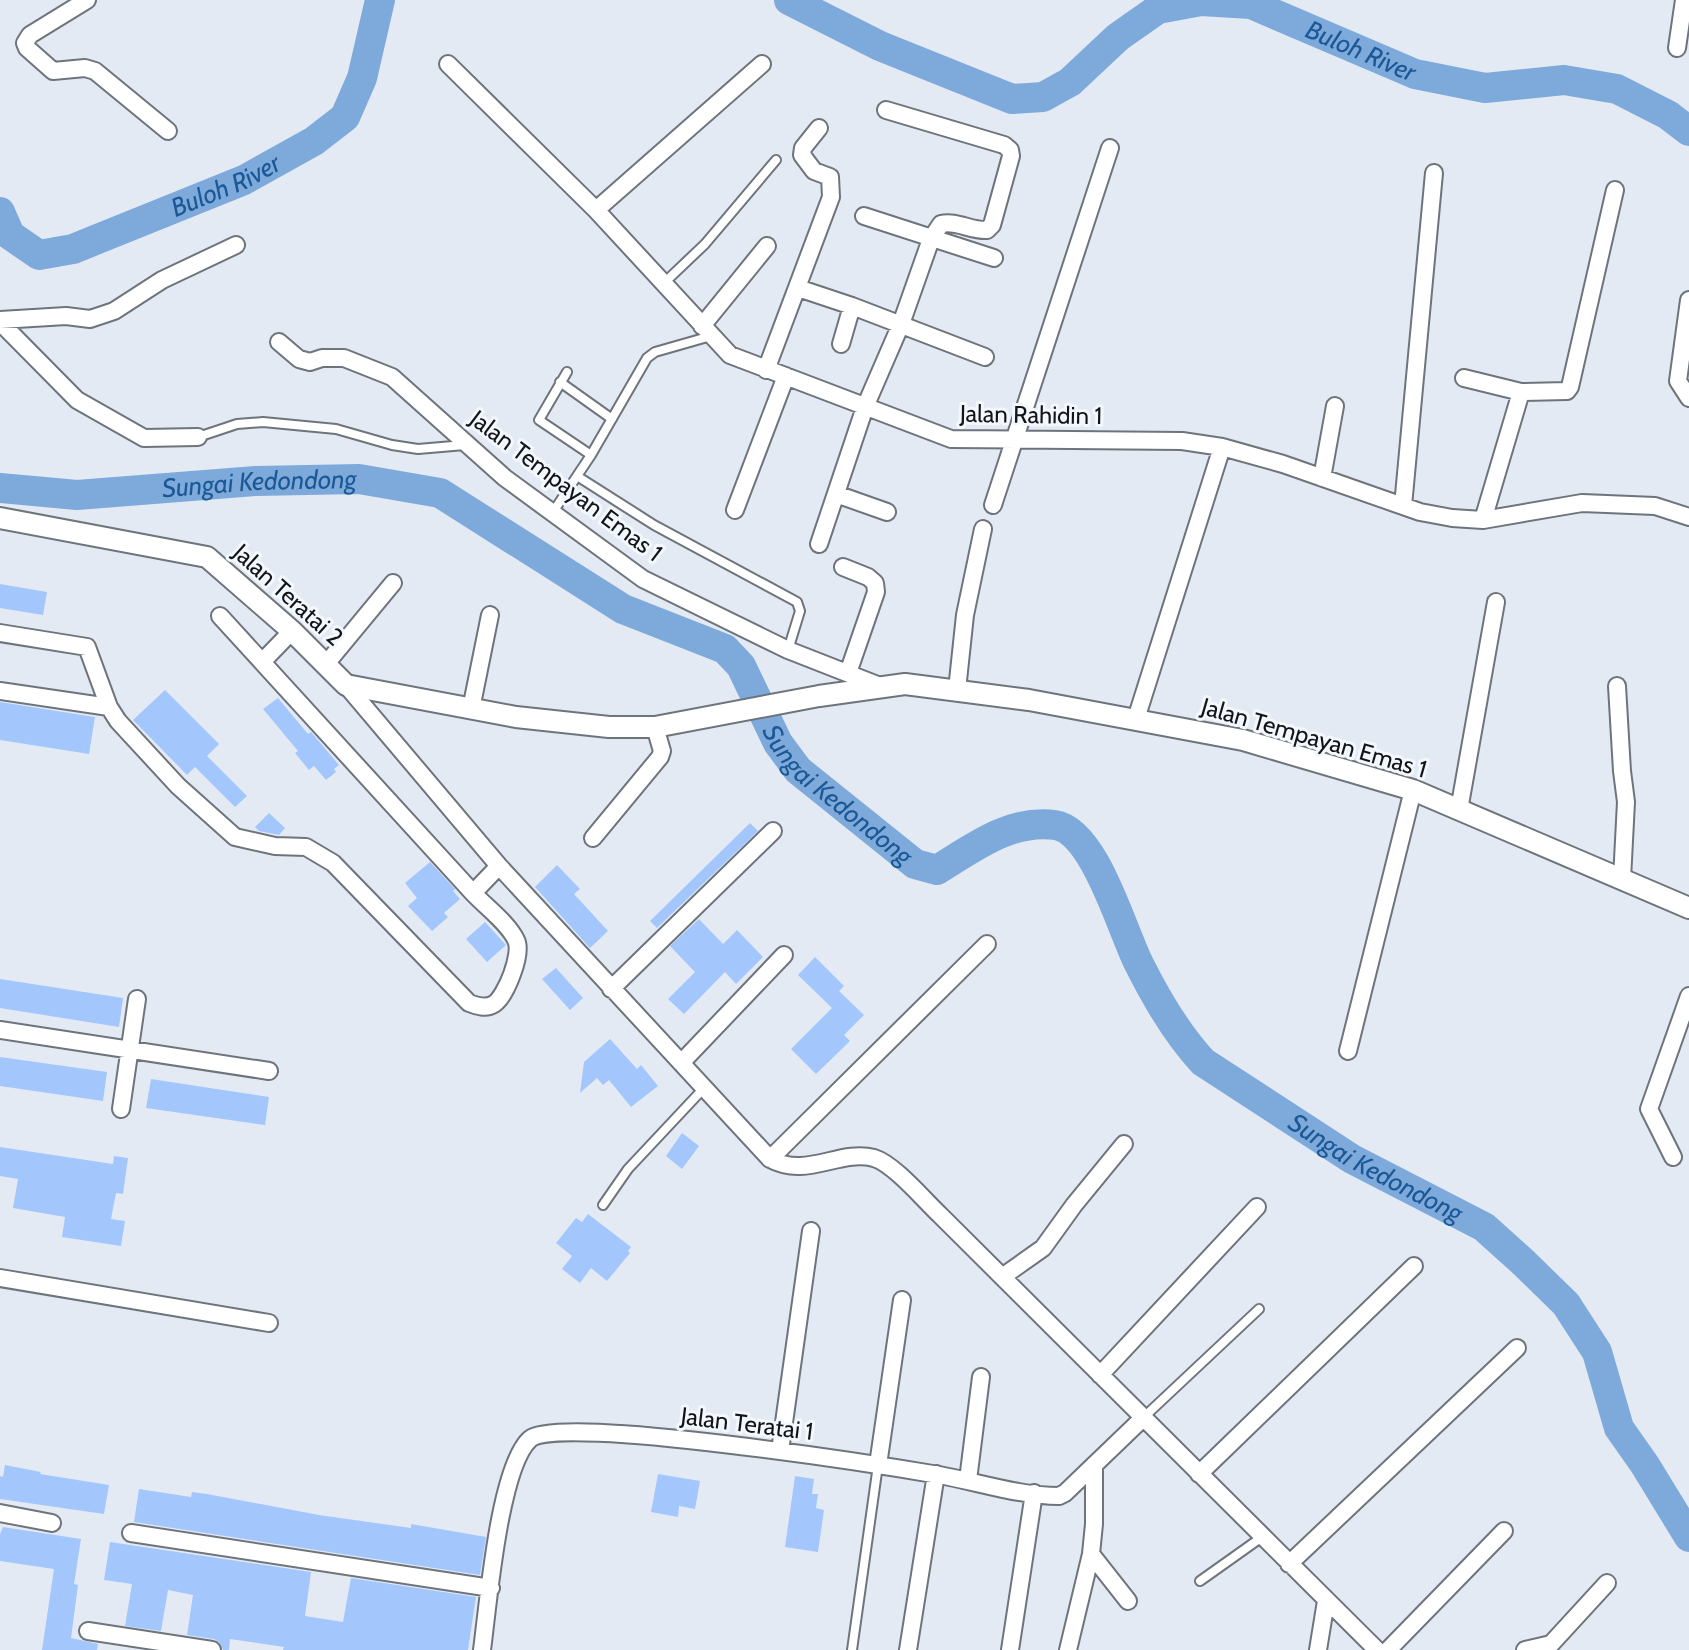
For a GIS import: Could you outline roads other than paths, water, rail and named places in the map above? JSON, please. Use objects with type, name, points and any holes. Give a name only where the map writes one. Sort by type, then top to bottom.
[{"type":"street","points":[[87,0],[30,35],[25,43],[27,48],[53,71],[90,68],[168,131]]},
{"type":"street","points":[[1677,48],[1684,0]]},
{"type":"street","name":"Jalan Rahidin 1","points":[[448,64],[596,210],[730,355],[951,439],[1182,441],[1222,447],[1403,506],[1452,518],[1483,520],[1582,503],[1655,506],[1689,517]]},
{"type":"street","points":[[596,210],[762,64]]},
{"type":"street","points":[[819,544],[865,407],[901,324],[931,239],[941,224],[949,222],[978,231],[987,230],[992,225],[1011,156],[1004,145],[886,110]]},
{"type":"street","points":[[766,370],[831,197],[830,177],[814,171],[802,155],[803,148],[819,128]]},
{"type":"street","points":[[993,505],[1110,148]]},
{"type":"street","points":[[1403,506],[1434,173]]},
{"type":"street","points":[[1464,378],[1521,392],[1567,391],[1615,190]]},
{"type":"street","points":[[864,216],[994,258]]},
{"type":"street","points":[[0,321],[66,316],[90,319],[114,311],[162,280],[236,245]]},
{"type":"street","points":[[706,331],[767,246]]},
{"type":"street","points":[[798,288],[985,357]]},
{"type":"street","points":[[1689,300],[1678,381],[1689,398]]},
{"type":"street","points":[[841,344],[852,306]]},
{"type":"street","points":[[0,321],[77,400],[144,438],[198,437]]},
{"type":"street","name":"Jalan Tempayan Emas 1","points":[[279,342],[299,359],[310,362],[344,358],[392,377],[466,445],[643,579],[788,650],[880,686]]},
{"type":"street","points":[[735,510],[786,376]]},
{"type":"street","points":[[1483,520],[1521,392]]},
{"type":"street","points":[[1322,478],[1335,406]]},
{"type":"street","points":[[1136,719],[1222,447]]},
{"type":"street","points":[[836,494],[887,512]]},
{"type":"street","name":"Jalan Teratai 2","points":[[0,518],[197,553],[216,563],[292,631],[346,685]]},
{"type":"street","points":[[957,690],[965,615],[983,529]]},
{"type":"street","points":[[843,567],[868,577],[875,583],[876,592],[848,673]]},
{"type":"street","points":[[326,664],[393,583]]},
{"type":"street","points":[[1459,810],[1496,602]]},
{"type":"street","points":[[471,709],[490,615]]},
{"type":"street","points":[[0,633],[87,647],[109,707],[178,786],[235,837],[275,846],[306,847],[321,854],[469,1003],[485,1007],[497,1002],[517,958],[518,947],[514,937],[220,616]]},
{"type":"street","points":[[262,662],[292,631]]},
{"type":"street","name":"Jalan Tempayan Emas 1","points":[[346,685],[516,717],[609,727],[655,727],[819,696],[905,684],[1136,719],[1243,740],[1413,790],[1689,908]]},
{"type":"street","points":[[346,685],[499,866],[770,1159],[779,1164],[799,1167],[861,1157],[883,1162],[1377,1650]]},
{"type":"street","points":[[1617,686],[1626,802],[1622,879]]},
{"type":"street","points":[[0,691],[109,707]]},
{"type":"street","points":[[593,838],[660,757],[662,751],[655,727]]},
{"type":"street","points":[[1348,1051],[1413,790]]},
{"type":"street","points":[[611,989],[773,831]]},
{"type":"street","points":[[473,893],[499,866]]},
{"type":"street","points":[[770,1159],[987,944]]},
{"type":"street","points":[[681,1063],[784,955]]},
{"type":"street","points":[[1673,1157],[1649,1109],[1689,996]]},
{"type":"street","points":[[121,1109],[137,999]]},
{"type":"street","points":[[0,1030],[269,1071]]},
{"type":"street","points":[[1002,1277],[1043,1248],[1124,1144]]},
{"type":"street","points":[[1100,1375],[1257,1207]]},
{"type":"street","points":[[780,1451],[811,1231]]},
{"type":"street","points":[[1199,1474],[1414,1266]]},
{"type":"street","points":[[0,1278],[269,1323]]},
{"type":"street","points":[[878,1465],[902,1300]]},
{"type":"street","points":[[1289,1564],[1517,1348]]},
{"type":"street","points":[[968,1480],[981,1377]]},
{"type":"street","name":"Jalan Teratai 1","points":[[482,1650],[501,1509],[514,1468],[531,1438],[539,1434],[587,1432],[780,1451],[936,1474],[1051,1496],[1065,1493],[1143,1418]]},
{"type":"street","points":[[1068,1650],[1091,1554],[1094,1465]]},
{"type":"street","points":[[908,1650],[936,1474]]},
{"type":"street","points":[[1010,1650],[1034,1493]]},
{"type":"street","points":[[0,1513],[52,1523]]},
{"type":"street","points":[[1388,1650],[1504,1531]]},
{"type":"street","points":[[131,1533],[491,1588]]},
{"type":"street","points":[[1091,1554],[1128,1601]]},
{"type":"street","points":[[1525,1650],[1551,1644],[1607,1583]]},
{"type":"street","points":[[1318,1650],[1326,1601]]},
{"type":"street","points":[[88,1631],[212,1650]]},
{"type":"lane","points":[[663,284],[705,244],[776,160]]},
{"type":"lane","points":[[553,513],[591,455],[647,358],[706,331]]},
{"type":"lane","points":[[567,372],[539,420],[591,455]]},
{"type":"lane","points":[[560,382],[612,419]]},
{"type":"lane","points":[[198,437],[237,424],[263,422],[336,429],[418,449],[466,445]]},
{"type":"lane","points":[[577,476],[654,525],[797,602],[800,611],[788,650]]},
{"type":"lane","points":[[603,1205],[628,1169],[705,1087]]},
{"type":"lane","points":[[1143,1418],[1259,1309]]},
{"type":"lane","points":[[852,1650],[878,1465]]},
{"type":"lane","points":[[1200,1581],[1262,1537]]},
{"type":"waterway","name":"Buloh River","points":[[0,212],[10,235],[39,255],[73,249],[244,180],[314,141],[345,117],[362,78],[380,0]]},
{"type":"waterway","name":"Buloh River","points":[[789,0],[880,46],[1012,99],[1043,97],[1070,82],[1118,37],[1158,9],[1201,1],[1251,4],[1415,74],[1485,88],[1564,80],[1617,89],[1668,115],[1689,131]]},
{"type":"waterway","name":"Sungai Kedondong","points":[[0,488],[77,495],[256,481],[359,479],[440,493],[623,609],[725,649],[741,666],[778,743],[798,770],[915,864],[937,870],[993,837],[1023,826],[1055,825],[1069,831],[1095,863],[1139,964],[1160,1002],[1203,1062],[1352,1159],[1484,1227],[1566,1304],[1597,1352],[1619,1428],[1689,1537]]}]
